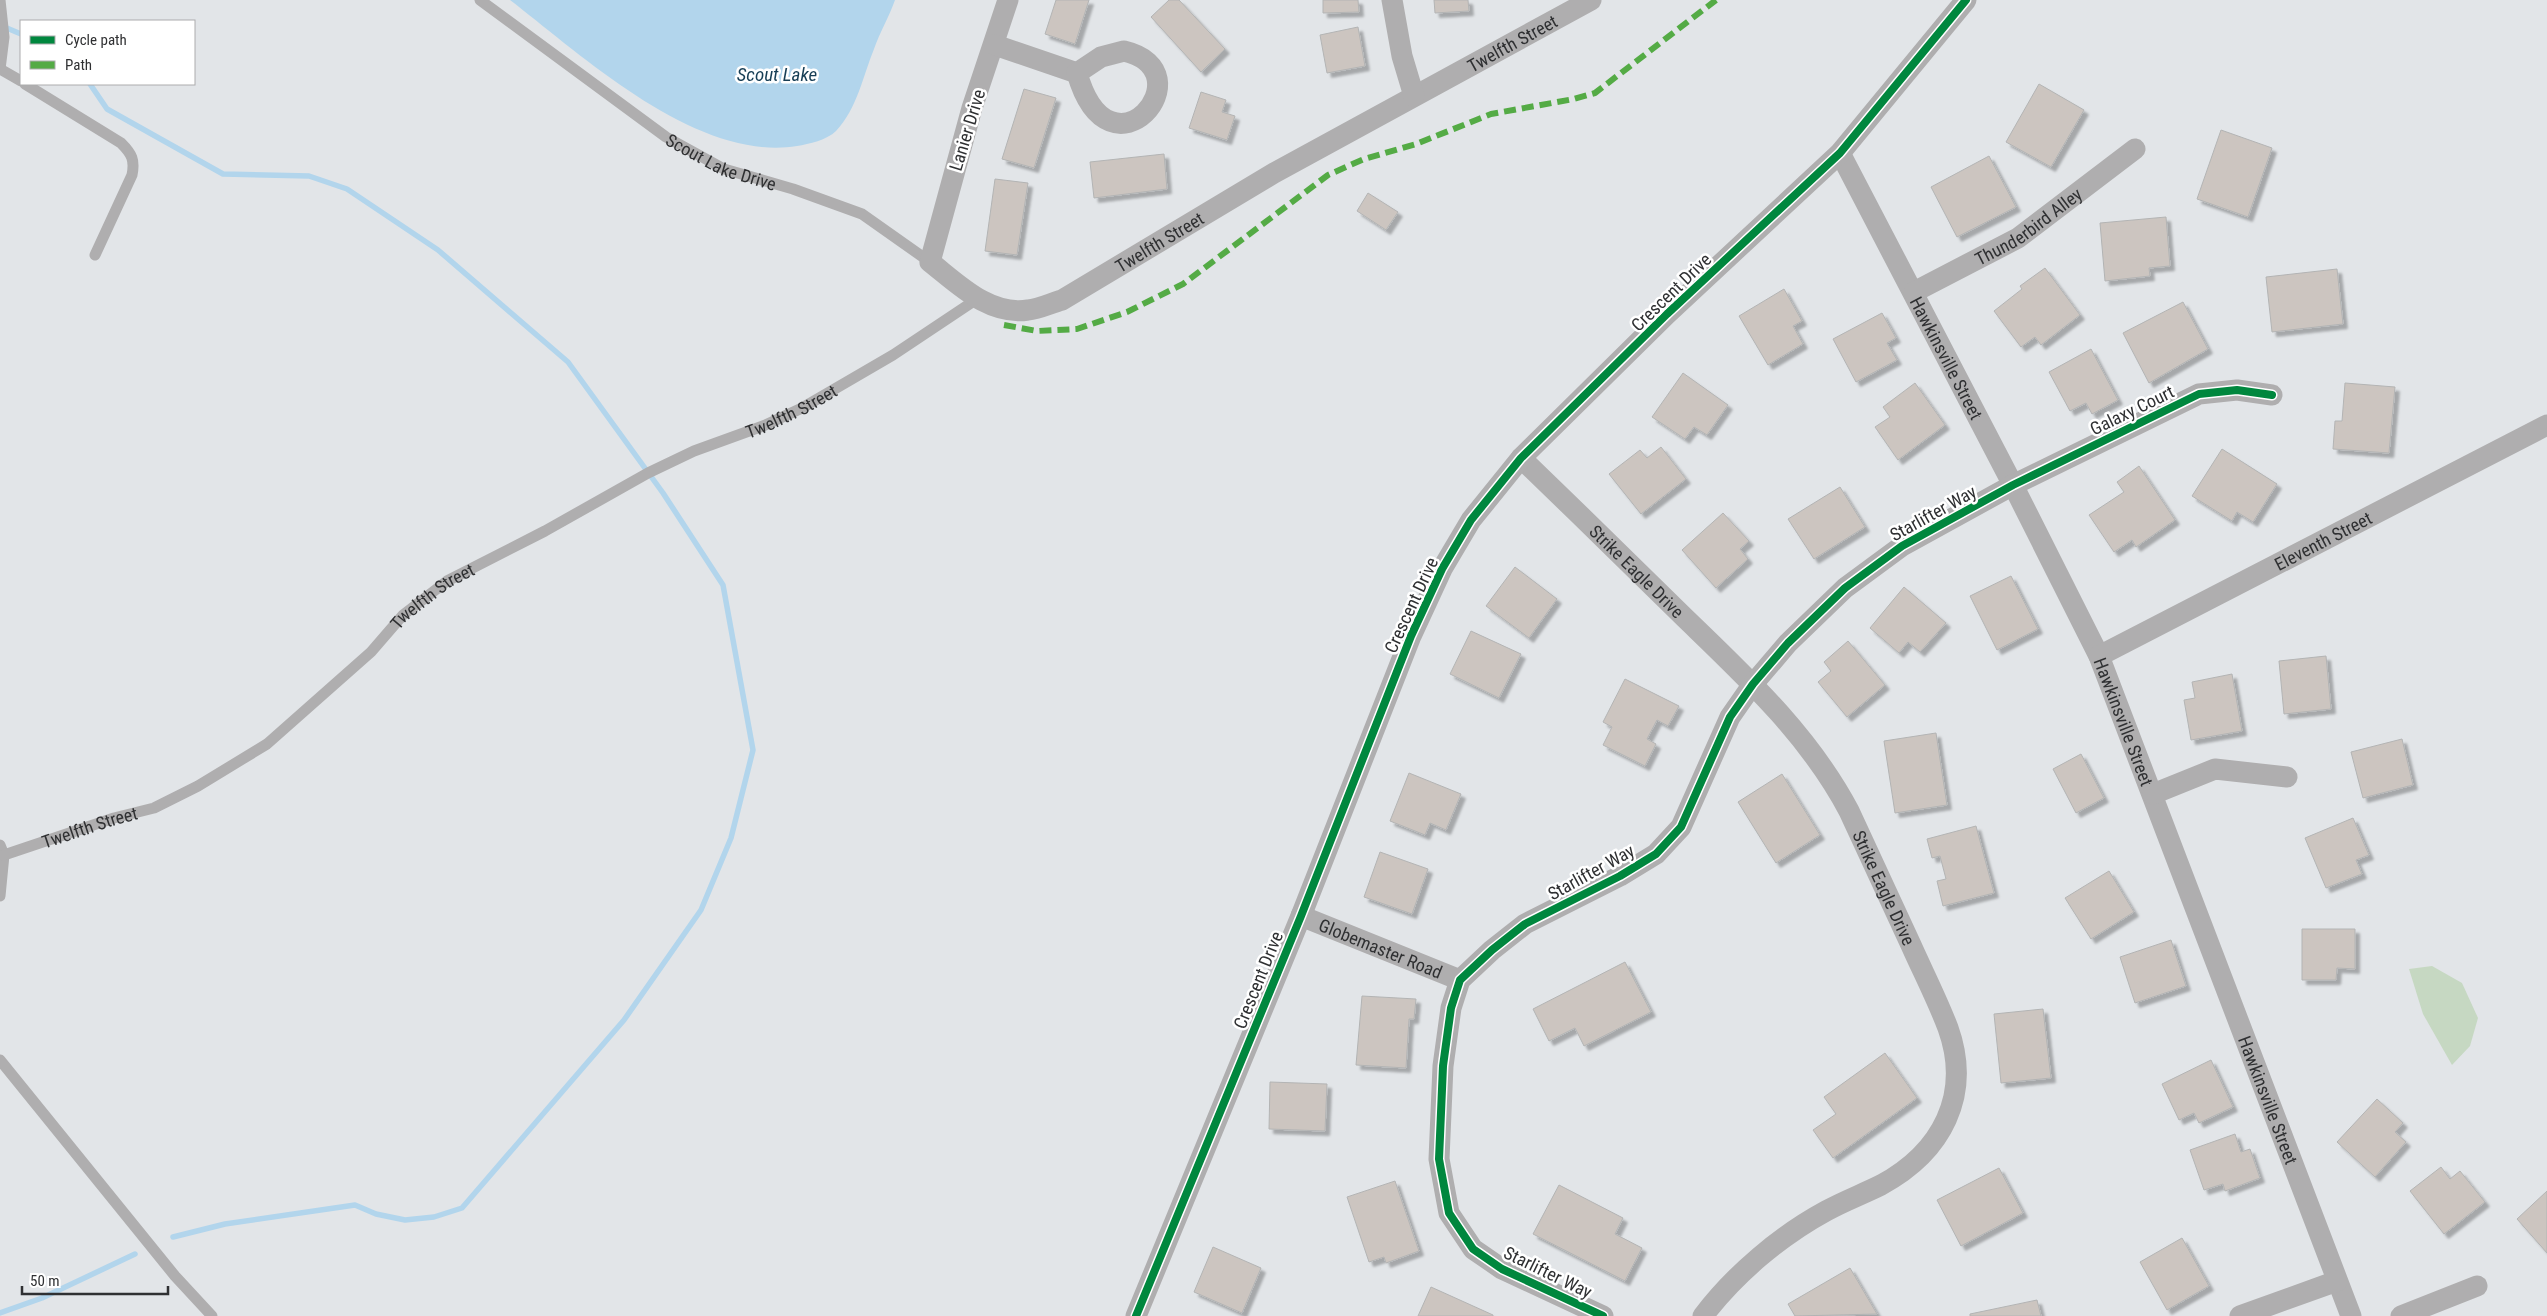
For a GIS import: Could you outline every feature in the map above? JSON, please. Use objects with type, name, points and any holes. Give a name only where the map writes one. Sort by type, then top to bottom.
[{"type":"street","name":"Lanier Drive","points":[[930,262],[972,108],[995,45],[1008,0]]},
{"type":"street","points":[[1392,0],[1402,56],[1414,96]]},
{"type":"street","name":"Twelfth Street","points":[[976,299],[997,307],[1027,311],[1062,300],[1274,173],[1591,0]]},
{"type":"street","name":"Crescent Drive","points":[[1136,1316],[1301,916],[1411,636],[1442,569],[1471,520],[1521,458],[1668,314],[1840,153],[1966,0]]},
{"type":"street","points":[[995,45],[1077,74]]},
{"type":"street","name":"Thunderbird Alley","points":[[1914,292],[2018,238],[2135,149]]},
{"type":"street","name":"Hawkinsville Street","points":[[1840,153],[2014,485],[2099,656],[2352,1316]]},
{"type":"street","name":"Scout Lake Drive","points":[[930,262],[976,299]]},
{"type":"street","name":"Galaxy Court","points":[[2014,485],[2199,394],[2237,390],[2272,395]]},
{"type":"street","name":"Eleventh Street","points":[[2099,656],[2547,425]]},
{"type":"street","name":"Strike Eagle Drive","points":[[1521,458],[1753,684],[1814,754],[1833,780],[1948,1029],[1956,1072],[1954,1098],[1946,1125],[1928,1150],[1905,1169],[1881,1185],[1842,1203],[1800,1228],[1732,1282],[1704,1316]]},
{"type":"street","name":"Starlifter Way","points":[[1603,1316],[1502,1269],[1473,1249],[1449,1212],[1439,1158],[1443,1066],[1451,1008],[1460,980],[1492,950],[1525,924],[1620,876],[1656,854],[1681,827],[1730,717],[1753,684],[1788,643],[1845,588],[1902,546],[2014,485]]},
{"type":"street","points":[[2153,794],[2214,769],[2287,777]]},
{"type":"street","name":"Globemaster Road","points":[[1301,916],[1460,980]]},
{"type":"street","points":[[2240,1316],[2337,1281]]},
{"type":"street","points":[[2401,1316],[2477,1286]]},
{"type":"lane","points":[[0,0],[4,37],[0,69],[20,81]]},
{"type":"lane","name":"Scout Lake Drive","points":[[480,0],[666,137],[724,169],[793,189],[862,214],[930,262]]},
{"type":"lane","points":[[27,85],[122,143],[132,154],[134,164],[132,175],[95,255]]},
{"type":"lane","name":"Twelfth Street","points":[[2,850],[154,808],[198,786],[267,744],[372,652],[403,615],[447,580],[545,531],[648,473],[694,451],[763,426],[802,408],[893,355],[976,299]]},
{"type":"lane","points":[[0,896],[2,850]]},
{"type":"lane","points":[[0,1060],[175,1276],[212,1316]]},
{"type":"green space","points":[[2432,966],[2462,983],[2478,1018],[2470,1046],[2452,1065],[2423,1014],[2409,969]]},
{"type":"water","name":"Scout Lake","points":[[510,0],[895,0],[876,43],[859,92],[849,113],[836,131],[812,143],[797,146],[759,147],[720,138],[682,122],[644,100],[572,49]]},
{"type":"building","points":[[1056,0],[1089,0],[1075,44],[1045,34]]},
{"type":"building","points":[[1169,0],[1179,0],[1225,49],[1201,72],[1151,17]]},
{"type":"building","points":[[1323,0],[1358,0],[1359,12],[1323,13]]},
{"type":"building","points":[[1434,0],[1468,0],[1469,11],[1435,13]]},
{"type":"building","points":[[1358,27],[1365,66],[1327,73],[1320,35]]},
{"type":"building","points":[[2039,84],[2084,110],[2051,167],[2006,142]]},
{"type":"building","points":[[1024,89],[1056,98],[1034,168],[1002,159]]},
{"type":"building","points":[[1201,92],[1226,100],[1222,112],[1235,116],[1227,140],[1189,128]]},
{"type":"building","points":[[2221,130],[2272,148],[2248,217],[2197,199]]},
{"type":"building","points":[[1164,154],[1167,189],[1094,198],[1090,162]]},
{"type":"building","points":[[1989,156],[2016,207],[1957,237],[1931,187]]},
{"type":"building","points":[[995,179],[1028,183],[1017,255],[985,251]]},
{"type":"building","points":[[1368,193],[1398,212],[1386,230],[1357,211]]},
{"type":"building","points":[[2166,217],[2170,266],[2149,268],[2150,276],[2105,281],[2100,223]]},
{"type":"building","points":[[2045,268],[2080,315],[2041,345],[2035,337],[2021,347],[1994,311],[2022,289],[2020,286]]},
{"type":"building","points":[[2337,269],[2343,324],[2272,332],[2266,277]]},
{"type":"building","points":[[1784,289],[1802,321],[1793,326],[1803,344],[1768,365],[1739,316]]},
{"type":"building","points":[[2183,302],[2208,349],[2149,383],[2123,333]]},
{"type":"building","points":[[1882,313],[1896,338],[1887,343],[1897,360],[1856,382],[1833,339]]},
{"type":"building","points":[[2091,349],[2118,400],[2092,414],[2086,403],[2070,411],[2049,372]]},
{"type":"building","points":[[1683,373],[1728,405],[1707,435],[1694,427],[1685,439],[1652,417]]},
{"type":"building","points":[[1915,383],[1945,425],[1898,460],[1875,427],[1890,417],[1883,407]]},
{"type":"building","points":[[2345,383],[2395,387],[2389,453],[2333,449],[2335,421],[2342,421]]},
{"type":"building","points":[[1661,447],[1686,479],[1641,514],[1609,474],[1640,450],[1647,458]]},
{"type":"building","points":[[2222,449],[2277,484],[2253,522],[2237,512],[2232,521],[2192,496]]},
{"type":"building","points":[[2139,466],[2175,520],[2136,547],[2132,540],[2114,552],[2089,515],[2124,492],[2117,482]]},
{"type":"building","points":[[1840,487],[1865,527],[1814,559],[1788,519]]},
{"type":"building","points":[[1723,513],[1749,541],[1740,549],[1748,559],[1716,588],[1682,550]]},
{"type":"building","points":[[1515,567],[1557,599],[1529,638],[1486,606]]},
{"type":"building","points":[[2011,576],[2038,629],[1997,650],[1970,596]]},
{"type":"building","points":[[1904,587],[1946,623],[1920,652],[1908,642],[1899,653],[1870,628]]},
{"type":"building","points":[[1471,631],[1521,654],[1499,698],[1450,674]]},
{"type":"building","points":[[1848,641],[1885,685],[1847,717],[1818,682],[1831,671],[1824,662]]},
{"type":"building","points":[[2326,656],[2331,709],[2284,714],[2279,661]]},
{"type":"building","points":[[2232,674],[2242,731],[2191,740],[2184,700],[2195,698],[2192,682]]},
{"type":"building","points":[[1625,679],[1679,706],[1668,726],[1657,720],[1647,739],[1656,744],[1645,766],[1603,745],[1612,727],[1603,722]]},
{"type":"building","points":[[1936,733],[1947,805],[1895,813],[1884,741]]},
{"type":"building","points":[[2402,739],[2413,785],[2363,798],[2351,752]]},
{"type":"building","points":[[2081,754],[2104,798],[2076,813],[2053,769]]},
{"type":"building","points":[[1409,773],[1461,794],[1446,830],[1430,823],[1425,835],[1390,821]]},
{"type":"building","points":[[1782,774],[1820,835],[1776,863],[1738,802]]},
{"type":"building","points":[[2353,818],[2369,855],[2356,860],[2362,874],[2326,888],[2305,838]]},
{"type":"building","points":[[1976,826],[1994,893],[1943,906],[1937,881],[1946,879],[1940,856],[1932,858],[1927,839]]},
{"type":"building","points":[[1380,852],[1428,869],[1412,914],[1364,897]]},
{"type":"building","points":[[2109,871],[2134,912],[2091,939],[2065,898]]},
{"type":"building","points":[[2302,929],[2355,929],[2355,969],[2337,968],[2336,980],[2302,980]]},
{"type":"building","points":[[2171,940],[2186,986],[2135,1003],[2120,957]]},
{"type":"building","points":[[1625,962],[1651,1012],[1584,1046],[1575,1028],[1549,1041],[1533,1009]]},
{"type":"building","points":[[1362,996],[1416,999],[1414,1019],[1409,1019],[1406,1068],[1356,1065]]},
{"type":"building","points":[[2043,1009],[2051,1078],[2001,1083],[1994,1014]]},
{"type":"building","points":[[1885,1053],[1917,1098],[1833,1158],[1813,1130],[1836,1114],[1824,1097]]},
{"type":"building","points":[[2211,1060],[2233,1107],[2199,1123],[2194,1113],[2179,1120],[2162,1084]]},
{"type":"building","points":[[1270,1082],[1327,1084],[1325,1131],[1269,1129]]},
{"type":"building","points":[[2377,1099],[2403,1123],[2395,1132],[2406,1142],[2375,1177],[2337,1142]]},
{"type":"building","points":[[2235,1134],[2241,1152],[2250,1149],[2260,1178],[2225,1191],[2223,1184],[2204,1190],[2190,1150]]},
{"type":"building","points":[[2441,1167],[2450,1179],[2460,1171],[2485,1202],[2444,1234],[2410,1191]]},
{"type":"building","points":[[1999,1168],[2023,1213],[1961,1246],[1937,1200]]},
{"type":"building","points":[[1395,1181],[1419,1251],[1386,1263],[1384,1257],[1369,1262],[1347,1197]]},
{"type":"building","points":[[1559,1185],[1623,1218],[1615,1234],[1642,1248],[1625,1281],[1533,1234]]},
{"type":"building","points":[[2547,1191],[2547,1253],[2517,1219]]},
{"type":"building","points":[[2182,1238],[2209,1286],[2167,1310],[2140,1262]]},
{"type":"building","points":[[1213,1247],[1261,1268],[1242,1313],[1194,1292]]},
{"type":"building","points":[[1850,1268],[1877,1314],[1795,1316],[1788,1304]]},
{"type":"building","points":[[1431,1287],[1493,1315],[1493,1316],[1418,1316]]},
{"type":"building","points":[[2037,1300],[2041,1316],[1970,1316],[1970,1314]]},
{"type":"waterway","points":[[2,26],[20,34]]},
{"type":"waterway","points":[[91,85],[107,109],[223,174],[309,176],[347,189],[438,250],[568,362],[663,493],[723,585],[753,750],[731,838],[701,910],[624,1020],[462,1208],[434,1217],[405,1220],[376,1214],[355,1205],[225,1224],[173,1237]]},
{"type":"waterway","points":[[0,1313],[42,1298],[135,1254]]},
{"type":"marked path","points":[[1004,325],[1037,331],[1077,329],[1127,312],[1183,284],[1328,175],[1364,159],[1416,144],[1491,114],[1574,99],[1595,93],[1716,0]]},
{"type":"cycle path","points":[[1136,1316],[1301,916],[1411,636],[1442,569],[1471,520],[1521,458],[1667,314],[1840,153],[1966,0]]},
{"type":"cycle path","points":[[1603,1316],[1502,1269],[1473,1249],[1449,1213],[1439,1159],[1443,1066],[1451,1008],[1460,980],[1492,950],[1525,924],[1620,876],[1656,854],[1681,827],[1730,717],[1753,684],[1788,643],[1845,588],[1902,546],[2013,485],[2199,394],[2237,390],[2272,395]]}]
